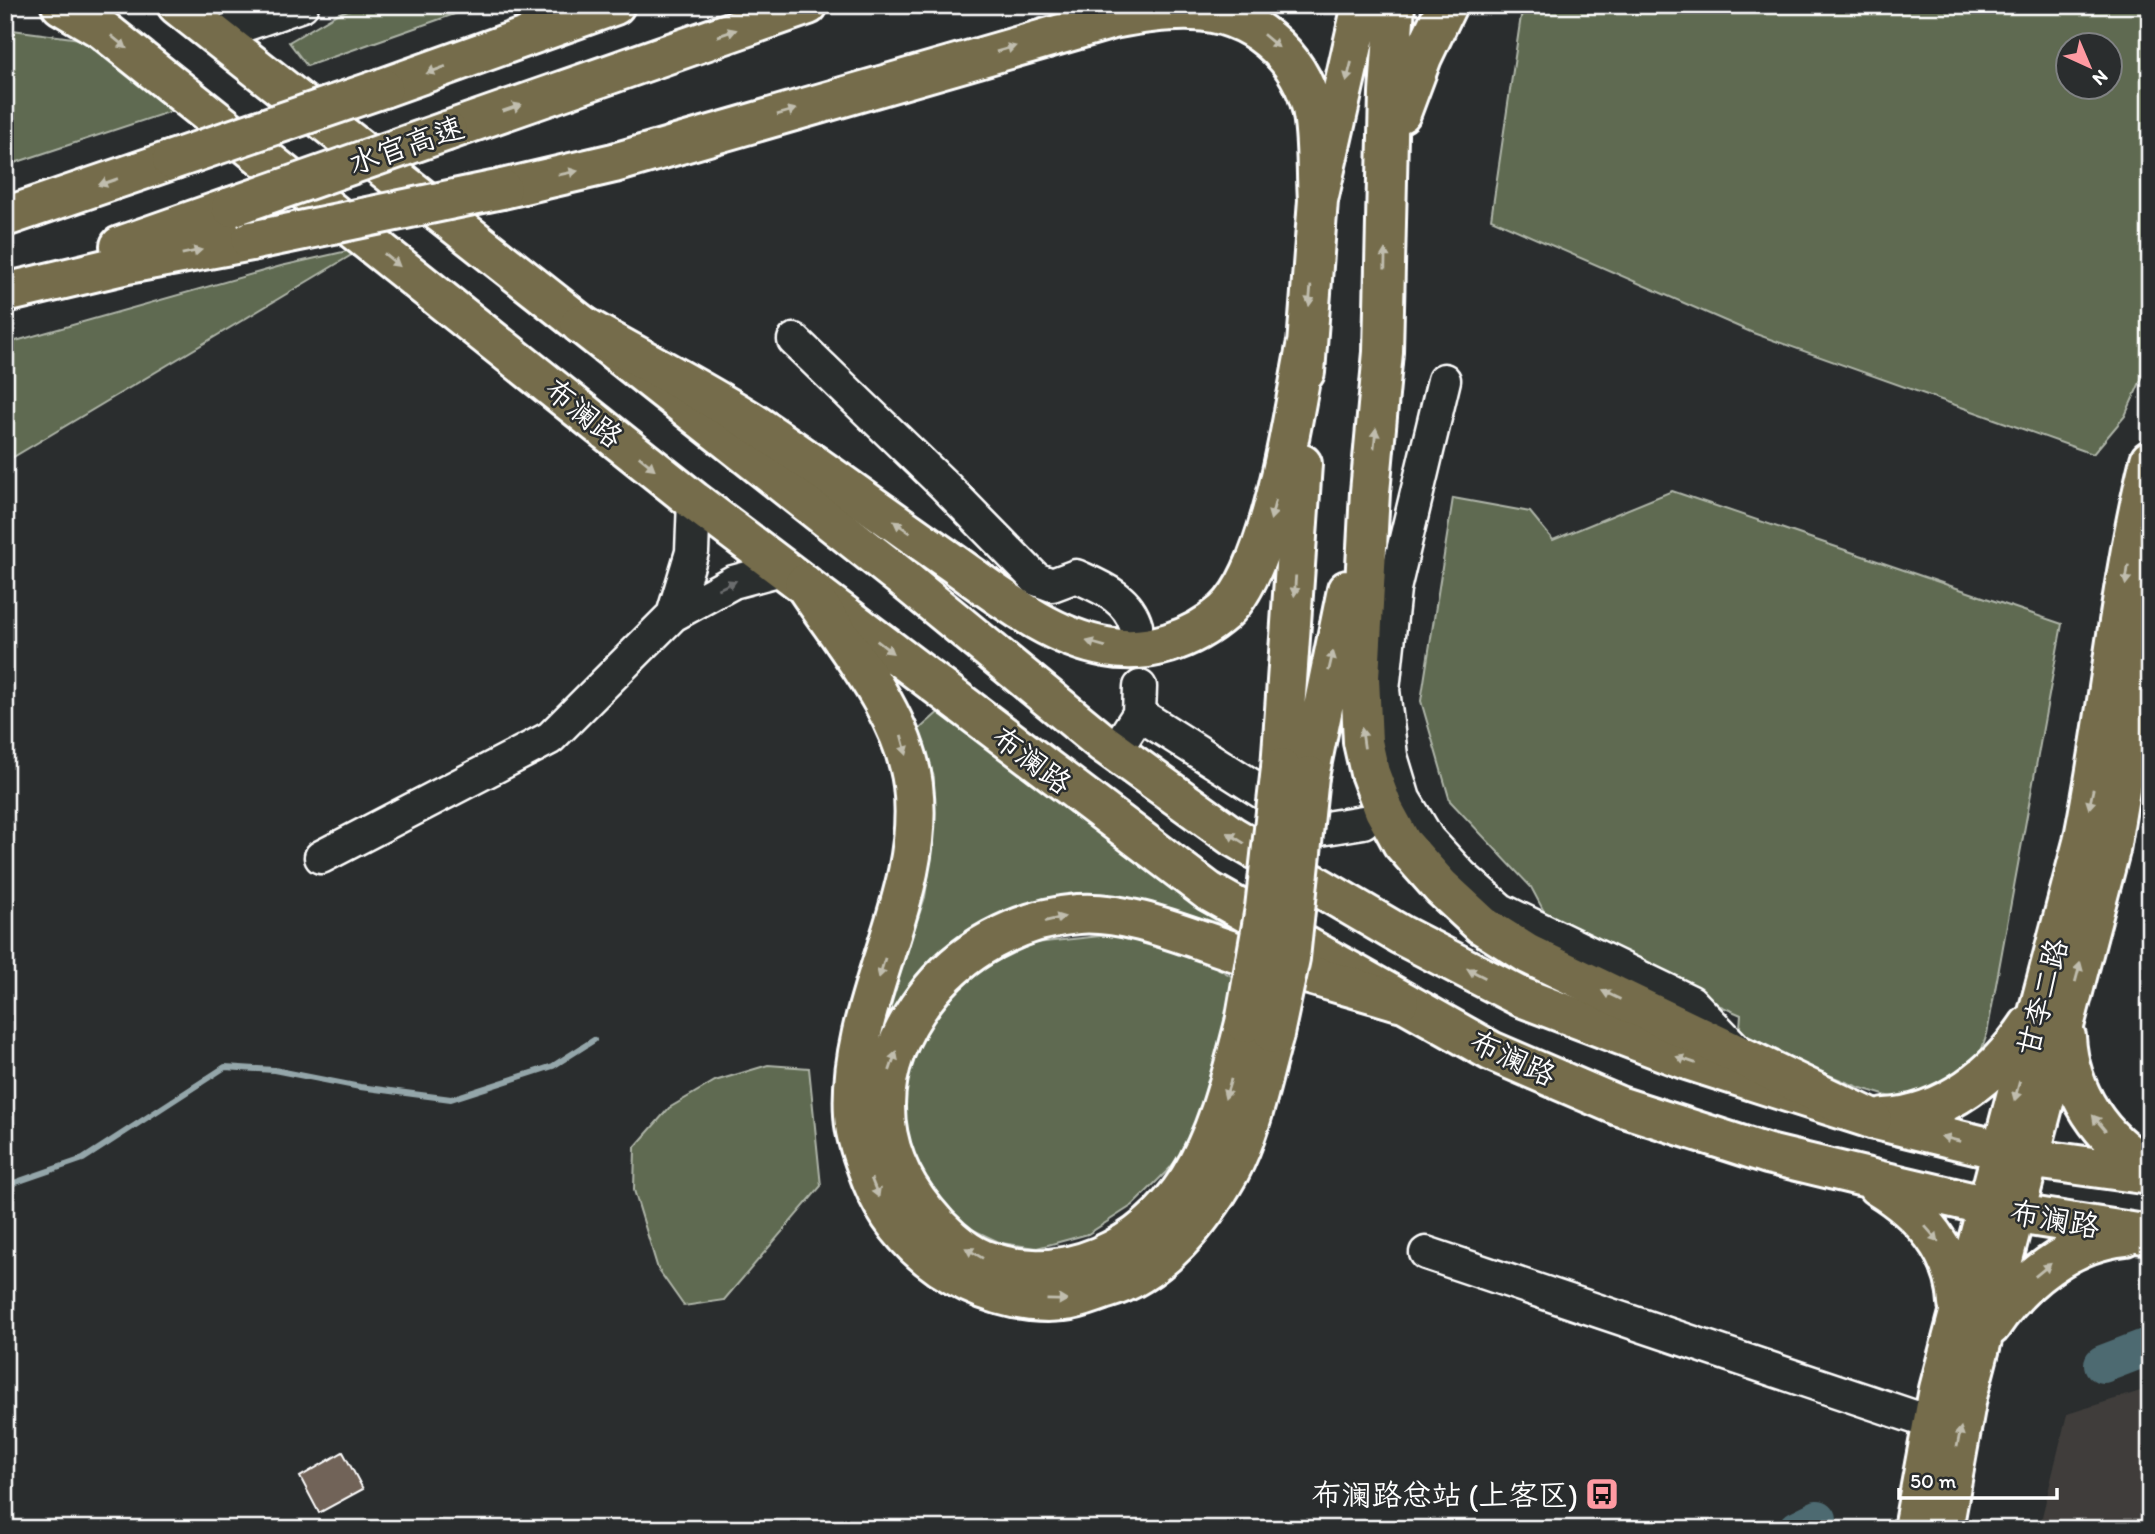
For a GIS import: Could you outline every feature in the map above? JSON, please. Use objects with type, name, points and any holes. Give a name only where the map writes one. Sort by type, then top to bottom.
[{"type":"main road","name":"布澜路","points":[[61,5],[102,29],[694,501],[1208,891],[1491,1051],[1619,1106],[1768,1154],[2001,1210],[2148,1235]]},
{"type":"main road","name":"布澜路","points":[[177,5],[890,567],[1115,751],[1232,836],[1401,935],[1521,997],[1684,1059],[1872,1119],[2016,1154],[2150,1175]]},
{"type":"main road","name":"水官高速","points":[[5,217],[383,88],[615,5]]},
{"type":"main road","name":"水官高速","points":[[5,286],[808,5]]},
{"type":"main road","points":[[1295,772],[1296,578],[1306,347],[1318,200],[1362,5]]},
{"type":"main road","points":[[1395,5],[1383,352],[1370,492],[1361,716],[1370,773],[1384,810],[1402,843],[1441,887],[1482,925],[1528,954],[1872,1119],[1905,1117],[1937,1106],[1969,1088],[2052,1017],[2077,1089],[2094,1117],[2110,1135],[2150,1167]]},
{"type":"main road","points":[[1387,187],[1404,99],[1447,5]]},
{"type":"main road","points":[[5,293],[127,264],[502,189],[614,163],[1113,19],[1158,11],[1196,10],[1232,19],[1252,29],[1284,52],[1302,80],[1312,110],[1318,200]]},
{"type":"main road","points":[[580,324],[753,423],[1006,601],[1068,635],[1107,647],[1144,648],[1175,642],[1225,611],[1240,590],[1272,515],[1306,347]]},
{"type":"main road","name":"甘李二路","points":[[1913,1529],[1932,1423],[1970,1329],[2052,1017],[2091,803],[2136,518],[2150,460]]},
{"type":"main road","points":[[795,576],[890,714],[902,736],[913,784],[915,839],[891,940],[865,1024],[855,1086],[854,1117],[863,1157],[884,1210],[926,1257],[967,1284],[1012,1298],[1065,1301],[1112,1288],[1153,1266],[1179,1241],[1230,1169],[1247,1126],[1259,1028],[1265,908],[1295,772],[1325,688],[1370,492]]},
{"type":"main road","name":"甘李二路","points":[[2052,1017],[2110,850],[2150,610]]},
{"type":"main road","points":[[1259,1028],[1214,1132],[1188,1180],[1152,1225],[1112,1253],[1060,1270],[1016,1268],[979,1258],[939,1229],[909,1191],[888,1147],[883,1103],[890,1066],[910,1018],[940,978],[981,944],[1028,925],[1078,914],[1133,920],[1399,1001]]},
{"type":"main road","points":[[1860,1176],[1892,1195],[1937,1239],[1950,1260],[1970,1329],[2002,1309],[2053,1262],[2111,1237],[2148,1235]]},
{"type":"main road","name":"甘李二路","points":[[1943,1529],[1965,1409],[1970,1329]]},
{"type":"street","points":[[215,35],[302,5]]},
{"type":"street","points":[[793,340],[946,486],[1036,579],[1052,585],[1076,576],[1106,590],[1126,605],[1136,625]]},
{"type":"street","points":[[1444,380],[1394,589],[1383,690],[1391,756],[1401,801],[1428,839],[1462,876],[1501,910],[1691,1002],[1743,1057]]},
{"type":"street","points":[[673,615],[692,552],[694,501]]},
{"type":"street","points":[[321,857],[550,738],[673,615],[733,582],[795,576]]},
{"type":"street","points":[[1115,751],[1140,700],[1320,830],[1363,822]]},
{"type":"street","points":[[1426,1253],[1932,1423]]},
{"type":"shaded area","points":[[2150,1388],[2150,1529],[2039,1529],[2067,1414]]},
{"type":"green space","points":[[362,5],[480,5],[307,66],[289,42],[337,14]]},
{"type":"green space","points":[[1531,5],[2150,5],[2150,360],[2125,416],[2093,454],[1753,333],[1491,219],[1521,16]]},
{"type":"green space","points":[[5,29],[95,41],[181,108],[5,166]]},
{"type":"green space","points":[[365,247],[5,462],[5,344],[281,266]]},
{"type":"green space","points":[[1672,491],[2062,624],[1987,1034],[1975,1069],[1900,1100],[1861,1088],[1739,1039],[1741,1015],[1556,934],[1531,887],[1450,801],[1421,701],[1453,498],[1530,512],[1553,540]]},
{"type":"green space","points":[[942,709],[1232,926],[1161,908],[1032,915],[873,1053],[925,897],[934,837],[934,777],[916,732]]},
{"type":"green space","points":[[1110,935],[1169,941],[1233,977],[1230,1024],[1195,1135],[1169,1169],[1133,1205],[1088,1234],[1037,1248],[1001,1243],[963,1225],[926,1194],[908,1144],[902,1094],[914,1053],[945,1001],[986,966],[1035,943]]},
{"type":"green space","points":[[768,1065],[809,1068],[821,1186],[724,1300],[684,1306],[658,1269],[634,1190],[635,1147],[669,1108],[715,1081]]},
{"type":"building","points":[[343,1452],[363,1489],[319,1513],[300,1477]]},
{"type":"waterway","points":[[5,1186],[83,1159],[225,1067],[274,1070],[360,1087],[451,1099],[553,1066],[594,1040]]},
{"type":"waterway","points":[[2103,1364],[2150,1346]]},
{"type":"waterway","points":[[1798,1529],[1818,1519]]},
{"type":"place","name":"布澜路总站 (上客区)","points":[[1602,1494]]}]
